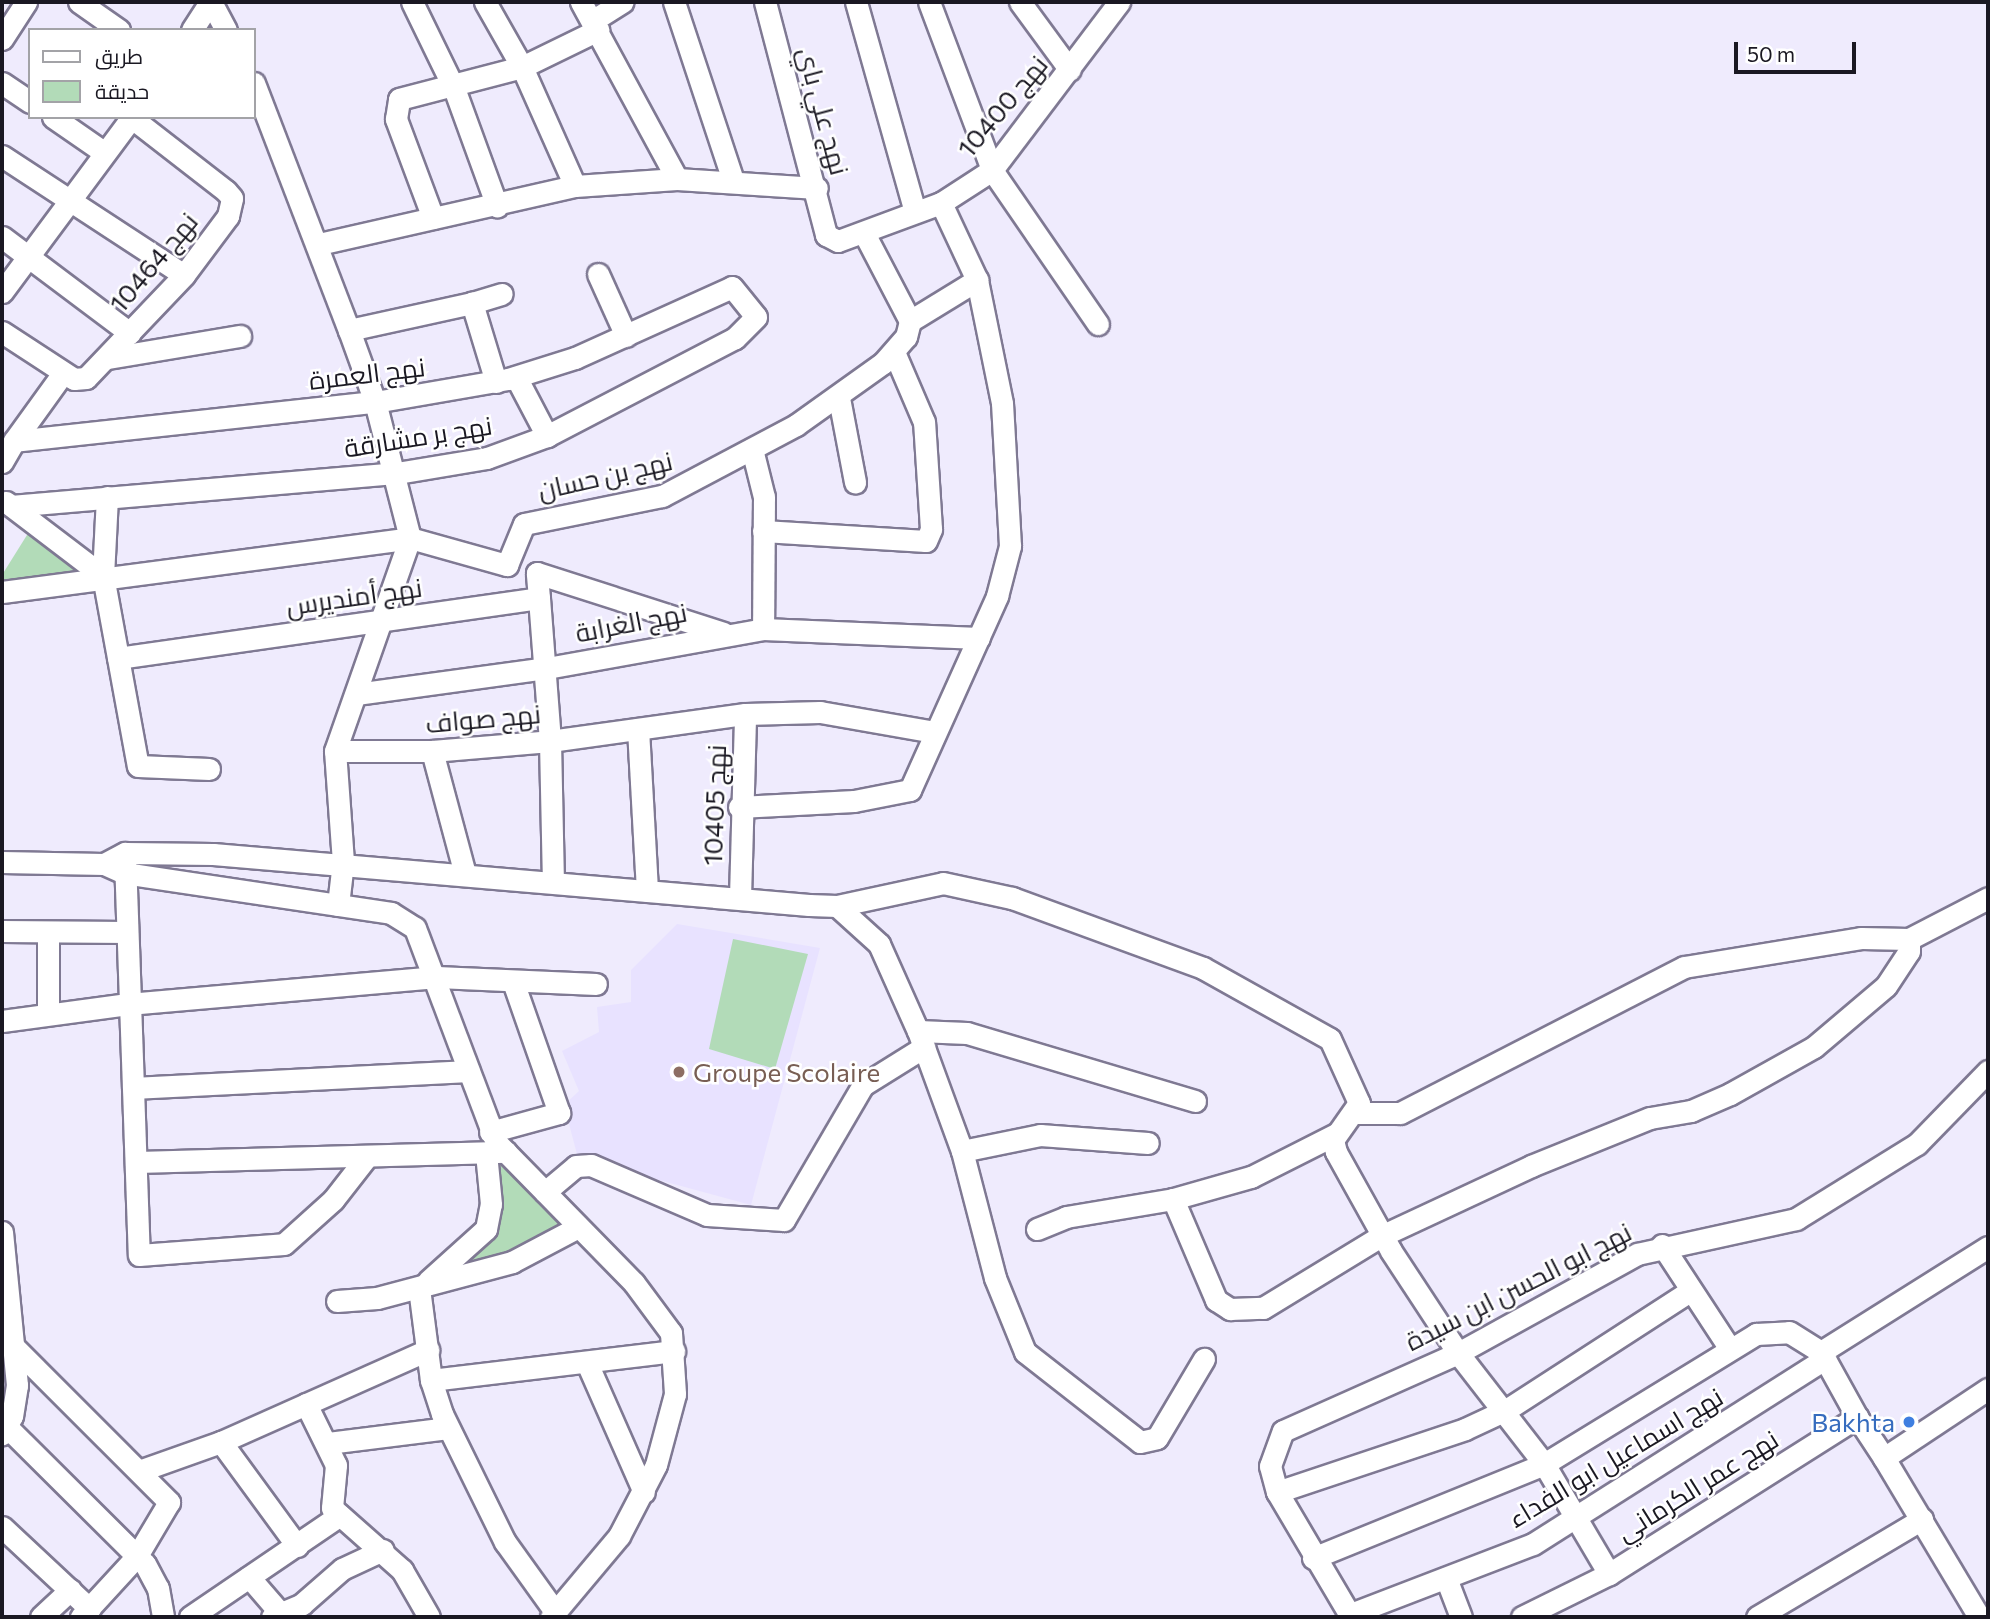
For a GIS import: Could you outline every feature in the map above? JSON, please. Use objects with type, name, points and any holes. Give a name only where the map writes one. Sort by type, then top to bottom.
[{"type":"street","points":[[2,39],[26,2]]},
{"type":"street","points":[[79,2],[116,28]]},
{"type":"street","points":[[193,28],[210,2],[225,28]]},
{"type":"street","points":[[412,2],[454,88],[497,206]]},
{"type":"street","points":[[485,2],[522,67],[575,186]]},
{"type":"street","points":[[581,2],[677,179]]},
{"type":"street","points":[[433,218],[395,105],[404,95],[454,88],[522,67],[595,25],[622,2]]},
{"type":"street","points":[[674,2],[733,180]]},
{"type":"street","name":"نهج علي باي","points":[[765,2],[817,188],[826,235]]},
{"type":"street","points":[[856,2],[915,212]]},
{"type":"street","points":[[929,2],[992,170],[1098,324]]},
{"type":"street","points":[[1020,2],[1070,70]]},
{"type":"street","name":"نهج 10400","points":[[826,235],[838,241],[865,235],[941,203],[992,170],[1119,2]]},
{"type":"street","points":[[2,83],[28,101]]},
{"type":"street","points":[[256,88],[319,244],[375,402],[396,473],[410,538],[335,751],[343,862],[338,905]]},
{"type":"street","points":[[56,119],[105,153]]},
{"type":"street","points":[[2,292],[130,119]]},
{"type":"street","name":"نهج 10464","points":[[63,373],[81,380],[108,358],[184,275],[228,216],[232,198],[134,119]]},
{"type":"street","points":[[2,156],[184,275]]},
{"type":"street","points":[[319,244],[497,206],[575,186],[677,179],[733,180],[817,188]]},
{"type":"street","points":[[739,807],[905,793],[915,784],[935,732],[979,638],[1010,546],[1002,403],[977,280],[941,203]]},
{"type":"street","points":[[865,235],[910,321],[977,280]]},
{"type":"street","points":[[2,237],[130,333]]},
{"type":"street","points":[[598,274],[626,337]]},
{"type":"street","name":"نهج العمرة","points":[[14,442],[375,402],[506,380],[626,337],[732,287]]},
{"type":"street","name":"نهج بر مشارقة","points":[[7,503],[396,473],[488,458],[547,436],[755,324],[757,317],[732,287]]},
{"type":"street","points":[[349,330],[502,294]]},
{"type":"street","points":[[472,303],[506,380],[547,436]]},
{"type":"street","name":"نهج بن حسان","points":[[507,565],[524,524],[662,496],[752,450],[839,398],[894,352],[910,321]]},
{"type":"street","points":[[2,332],[63,373],[2,462]]},
{"type":"street","points":[[108,358],[240,336]]},
{"type":"street","points":[[763,531],[926,541],[931,529],[924,422],[894,352]]},
{"type":"street","points":[[839,398],[855,482]]},
{"type":"street","points":[[752,450],[764,497],[764,629]]},
{"type":"street","points":[[107,497],[103,576],[138,766],[209,769]]},
{"type":"street","points":[[7,503],[103,576]]},
{"type":"street","points":[[2,592],[103,576],[410,538],[537,573],[724,633]]},
{"type":"street","points":[[537,573],[551,741],[553,882]]},
{"type":"street","name":"نهج أمنديرس","points":[[118,659],[539,598]]},
{"type":"street","name":"نهج الغرابة","points":[[356,694],[547,668],[724,633],[764,629],[979,638]]},
{"type":"street","name":"نهج صواف","points":[[335,751],[432,751],[551,741],[745,714],[820,712],[935,732]]},
{"type":"street","name":"نهج 10405","points":[[740,897],[739,807],[745,714]]},
{"type":"street","points":[[638,729],[647,891]]},
{"type":"street","points":[[432,751],[465,874]]},
{"type":"street","points":[[2,862],[343,862],[837,906],[907,887],[976,887],[1203,968],[1330,1039],[1356,1092],[1357,1112],[1336,1134],[1251,1178],[1173,1199],[1066,1217],[1037,1229]]},
{"type":"street","points":[[125,863],[407,920],[437,977],[496,1153],[486,1229],[419,1288]]},
{"type":"street","points":[[125,863],[139,1255],[284,1244],[333,1200],[365,1159]]},
{"type":"street","points":[[1357,1112],[1400,1113],[1684,967],[1861,939],[1909,939],[1988,898]]},
{"type":"street","points":[[837,906],[879,944],[921,1039],[962,1151],[995,1278],[1025,1352],[1140,1442],[1157,1438],[1204,1359]]},
{"type":"street","points":[[2,931],[127,932]]},
{"type":"street","points":[[48,932],[48,1014]]},
{"type":"street","points":[[1173,1199],[1216,1300],[1230,1309],[1263,1308],[1381,1236],[1531,1166],[1650,1118],[1691,1111],[1730,1094],[1814,1047],[1886,986],[1909,951],[1909,939]]},
{"type":"street","points":[[2,1021],[128,1004],[437,977],[596,984]]},
{"type":"street","points":[[490,1132],[559,1113],[513,982]]},
{"type":"street","points":[[545,1192],[576,1166],[591,1165],[707,1215],[783,1220],[863,1085],[921,1039],[967,1033],[1195,1101]]},
{"type":"street","points":[[133,1088],[469,1071]]},
{"type":"street","name":"نهج ابو الحسن ابن سيدة","points":[[1349,1616],[1277,1492],[1270,1466],[1283,1431],[1458,1353],[1662,1245],[1797,1219],[1917,1144],[1988,1071]]},
{"type":"street","points":[[1336,1134],[1336,1152],[1381,1236],[1458,1353],[1506,1410],[1544,1464],[1609,1574]]},
{"type":"street","points":[[962,1151],[1040,1135],[1148,1143]]},
{"type":"street","points":[[137,1162],[365,1159],[496,1153],[545,1192],[658,1310],[674,1351],[675,1394],[644,1492],[619,1536],[554,1615],[505,1542],[448,1428],[431,1380],[419,1288]]},
{"type":"street","points":[[338,1301],[419,1288],[530,1255],[578,1227]]},
{"type":"street","points":[[2,1232],[17,1385],[4,1430],[137,1556],[157,1583],[163,1617]]},
{"type":"street","points":[[1662,1245],[1728,1346]]},
{"type":"street","name":"نهج اسماعيل ابو الفداء","points":[[1349,1616],[1533,1544],[1576,1520],[1988,1247]]},
{"type":"street","points":[[1277,1492],[1465,1429],[1506,1410],[1690,1291]]},
{"type":"street","points":[[1313,1558],[1544,1464],[1728,1346],[1773,1330],[1804,1339],[1823,1355],[1857,1417],[1922,1519],[1979,1617]]},
{"type":"street","points":[[5,1537],[70,1590],[86,1613],[137,1556],[169,1505],[142,1470],[15,1348]]},
{"type":"street","points":[[142,1470],[220,1442],[428,1350]]},
{"type":"street","points":[[431,1380],[674,1351]]},
{"type":"street","points":[[587,1363],[644,1492]]},
{"type":"street","points":[[1884,1458],[1987,1392]]},
{"type":"street","points":[[306,1404],[328,1443],[337,1471],[331,1505],[402,1570],[429,1617]]},
{"type":"street","name":"نهج عمر الكرماني","points":[[1522,1617],[1609,1574],[1857,1417]]},
{"type":"street","points":[[328,1443],[448,1428]]},
{"type":"street","points":[[220,1442],[297,1546]]},
{"type":"street","points":[[190,1617],[341,1515]]},
{"type":"street","points":[[1757,1617],[1922,1519]]},
{"type":"street","points":[[249,1577],[276,1615],[302,1604],[342,1569],[383,1550]]},
{"type":"street","points":[[1446,1578],[1461,1617]]},
{"type":"street","points":[[41,1617],[70,1590]]},
{"type":"shaded area","name":"Groupe Scolaire","points":[[677,924],[820,948],[751,1205],[578,1158],[564,1105],[579,1091],[562,1051],[599,1032],[597,1007],[631,1002],[631,970]]},
{"type":"green space","points":[[32,527],[85,569],[2,584],[2,575]]},
{"type":"green space","points":[[733,939],[808,954],[775,1069],[709,1049]]},
{"type":"green space","points":[[498,1162],[562,1226],[532,1245],[467,1264],[491,1240]]},
{"type":"place","name":"Groupe Scolaire","points":[[679,1072]]},
{"type":"place","name":"Bakhta","points":[[1909,1422]]}]
